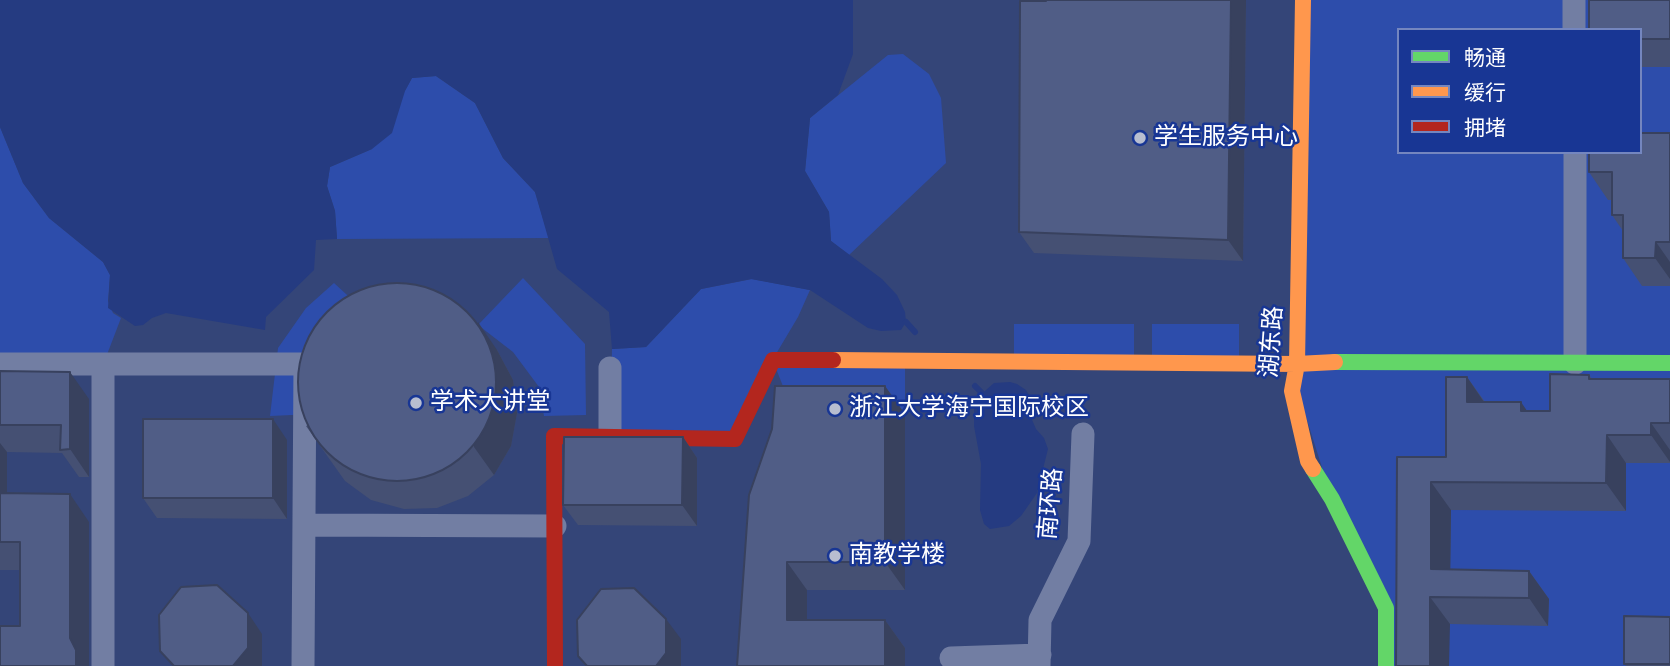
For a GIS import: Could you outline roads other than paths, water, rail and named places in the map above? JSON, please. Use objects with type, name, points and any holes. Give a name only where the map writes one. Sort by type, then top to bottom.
[{"type":"street","name":"湖东路","points":[[1303,0],[1297,365],[1292,391],[1308,461],[1332,499],[1386,608],[1386,666]]},
{"type":"street","points":[[1574,0],[1574,28]]},
{"type":"street","points":[[1575,154],[1575,363]]},
{"type":"street","points":[[555,666],[554,436],[735,439],[773,360],[1238,362],[1297,365],[1326,362],[1670,363]]},
{"type":"street","points":[[0,365],[305,365],[303,666]]},
{"type":"street","points":[[103,365],[103,666]]},
{"type":"street","points":[[610,368],[610,438]]},
{"type":"street","name":"南环路","points":[[951,658],[1039,661],[1040,620],[1079,541],[1083,434]]},
{"type":"street","points":[[304,525],[555,526]]},
{"type":"waterway","points":[[906,322],[915,332]]},
{"type":"waterway","points":[[975,386],[982,393]]},
{"type":"place","name":"学生服务中心","points":[[1140,138]]},
{"type":"place","name":"学术大讲堂","points":[[416,403]]},
{"type":"place","name":"浙江大学海宁国际校区","points":[[835,409]]},
{"type":"place","name":"南教学楼","points":[[835,556]]}]
